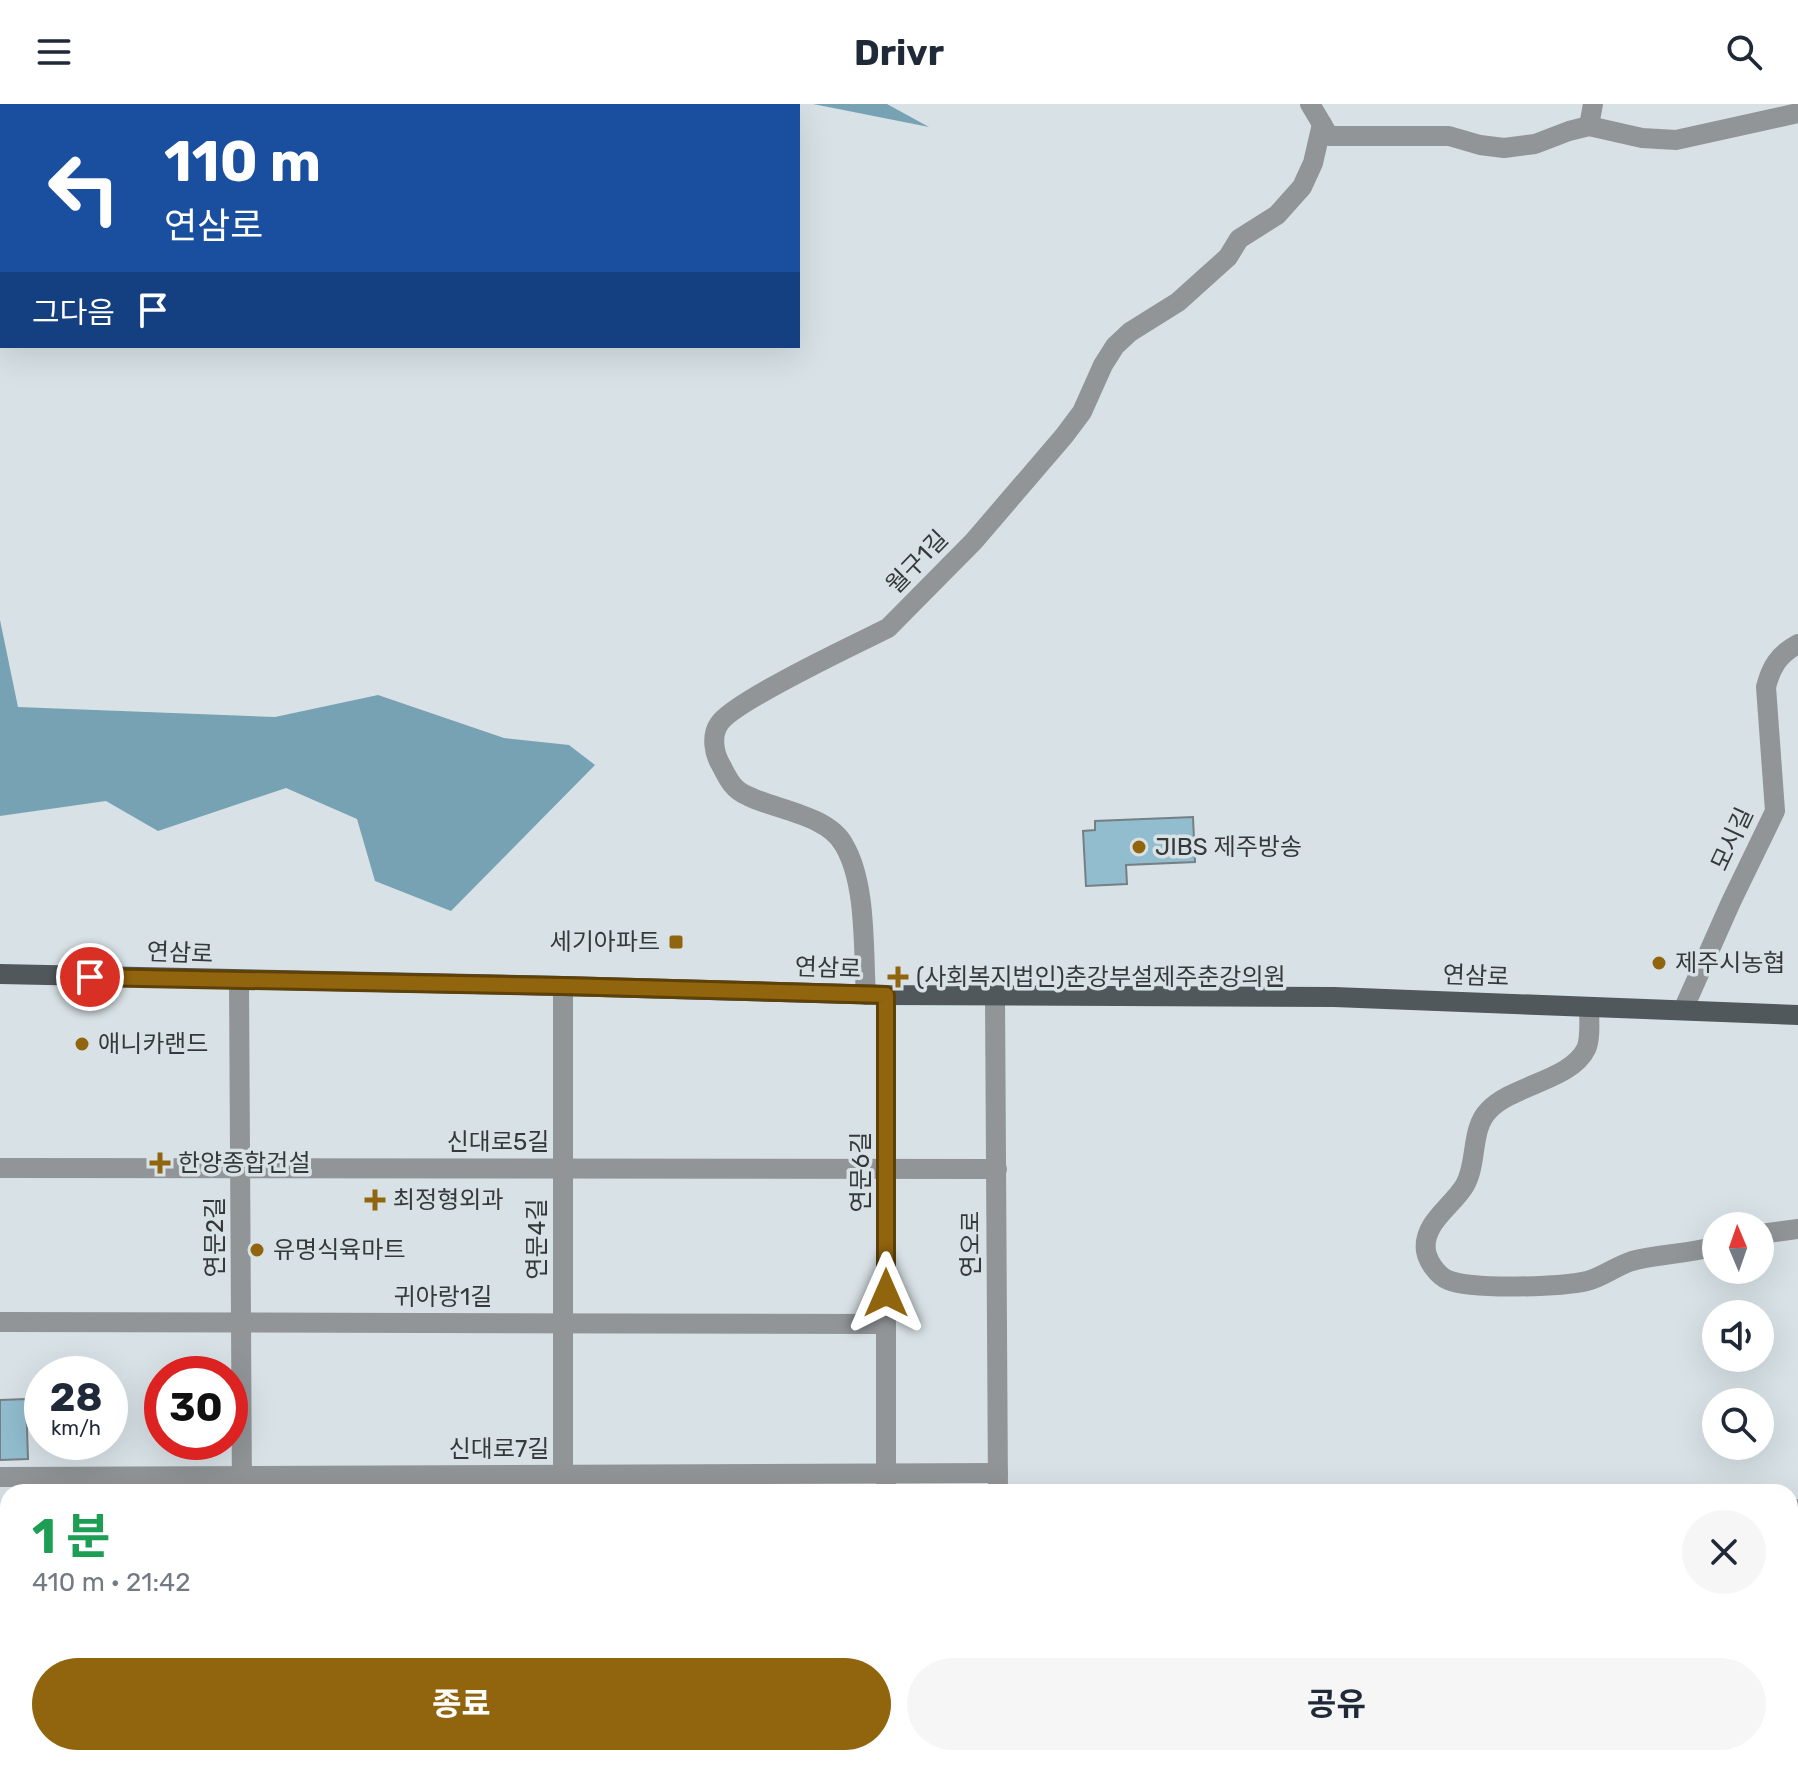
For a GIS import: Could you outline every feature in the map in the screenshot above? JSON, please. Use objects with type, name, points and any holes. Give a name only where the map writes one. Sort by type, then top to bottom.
[{"type":"main road","name":"연삼로","points":[[0,974],[876,995],[1334,997],[1798,1015]]},
{"type":"street","points":[[1310,104],[1329,136],[1449,136],[1504,148],[1535,144],[1589,126],[1642,138],[1676,140],[1798,113]]},
{"type":"street","points":[[1589,126],[1593,104]]},
{"type":"street","name":"월구1길","points":[[876,995],[854,868],[844,843],[831,829],[747,796],[733,787],[717,759],[714,742],[718,725],[748,702],[888,628],[903,614],[974,541],[1064,436],[1082,412],[1115,346],[1130,332],[1178,302],[1228,257],[1239,239],[1277,215],[1302,187],[1313,163],[1322,124]]},
{"type":"street","name":"모시길","points":[[1683,1010],[1775,811],[1766,687],[1770,670],[1781,656],[1798,644]]},
{"type":"street","name":"연문2길","points":[[239,981],[242,1484]]},
{"type":"street","name":"연문4길","points":[[563,986],[563,1483]]},
{"type":"street","name":"연문6길","points":[[876,995],[887,1169],[886,1483]]},
{"type":"street","name":"연오로","points":[[995,995],[998,1482]]},
{"type":"street","points":[[1589,1007],[1587,1048],[1575,1062],[1553,1076],[1510,1095],[1489,1110],[1480,1124],[1471,1172],[1464,1187],[1442,1211],[1430,1231],[1426,1250],[1431,1264],[1444,1278],[1460,1284],[1514,1287],[1587,1281],[1631,1261],[1702,1248]]},
{"type":"street","name":"신대로5길","points":[[0,1168],[997,1169]]},
{"type":"street","points":[[1774,1230],[1798,1229]]},
{"type":"street","name":"귀아랑1길","points":[[0,1322],[886,1324]]},
{"type":"street","name":"신대로7길","points":[[0,1477],[242,1484],[998,1482]]},
{"type":"shaded area","points":[[813,104],[887,104],[929,127]]},
{"type":"shaded area","points":[[0,620],[18,707],[275,717],[378,695],[504,738],[569,745],[595,765],[451,911],[375,881],[357,819],[286,788],[158,831],[106,801],[0,816]]},
{"type":"building","name":"JIBS 제주방송","points":[[1193,817],[1195,862],[1126,865],[1127,884],[1086,886],[1083,831],[1095,830],[1095,821]]},
{"type":"building","points":[[24,1399],[24,1459],[0,1460],[0,1400]]},
{"type":"place","name":"JIBS 제주방송","points":[[1139,847]]},
{"type":"place","name":"세기아파트","points":[[676,942]]},
{"type":"place","name":"제주시농협","points":[[1659,963]]},
{"type":"place","name":"(사회복지법인)춘강부설제주춘강의원","points":[[898,977]]},
{"type":"place","name":"애니카랜드","points":[[82,1044]]},
{"type":"place","name":"한양종합건설","points":[[160,1163]]},
{"type":"place","name":"최정형외과","points":[[375,1200]]},
{"type":"place","name":"유명식육마트","points":[[257,1250]]},
{"type":"route","points":[[90,977],[886,995],[886,1293]]}]
